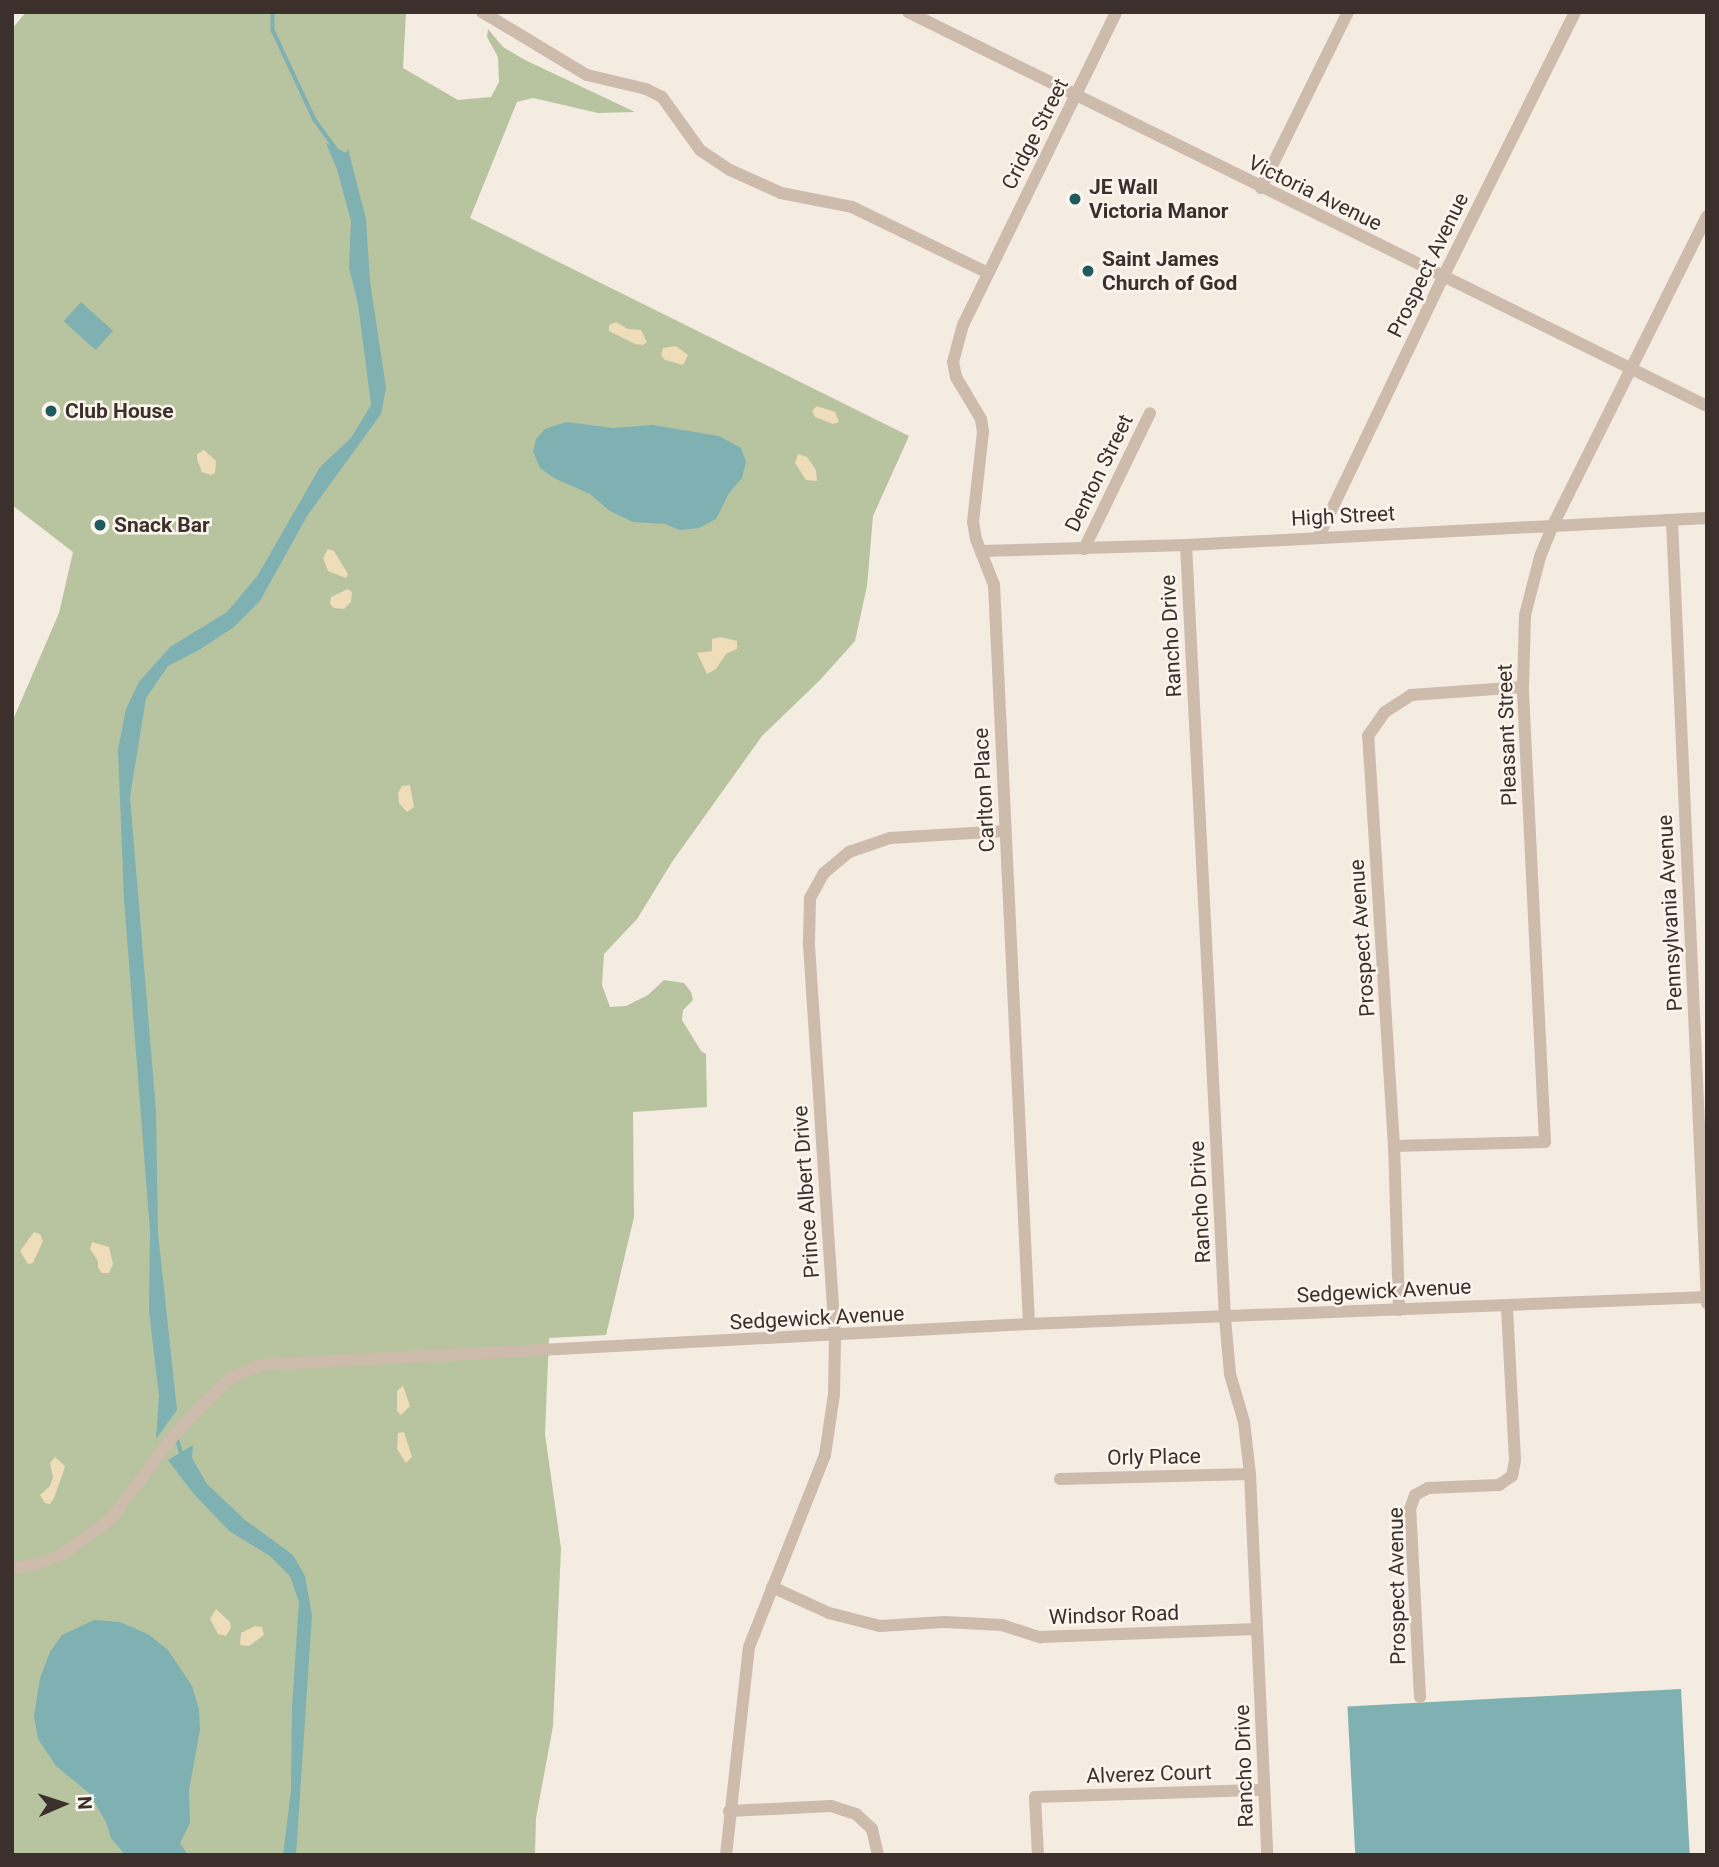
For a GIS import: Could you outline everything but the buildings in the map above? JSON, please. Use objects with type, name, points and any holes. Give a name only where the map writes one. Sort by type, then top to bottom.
[{"type":"street","points":[[482,12],[587,75],[646,89],[662,97],[700,150],[730,170],[781,193],[852,207],[988,273]]},
{"type":"street","name":"Victoria Avenue","points":[[908,12],[1707,406]]},
{"type":"street","name":"Cridge Street","points":[[988,273],[1116,12]]},
{"type":"street","points":[[1261,188],[1348,12]]},
{"type":"street","name":"Prospect Avenue","points":[[1319,536],[1443,277],[1575,12]]},
{"type":"street","name":"Pleasant Street","points":[[1394,1146],[1545,1142],[1523,687],[1525,615],[1540,557],[1553,525],[1707,216]]},
{"type":"street","name":"Carlton Place","points":[[988,273],[963,325],[953,362],[962,390],[981,419],[983,432],[973,522],[994,585],[1029,1324]]},
{"type":"street","name":"Denton Street","points":[[1084,549],[1150,414]]},
{"type":"street","name":"High Street","points":[[981,551],[1186,545],[1319,536],[1707,518]]},
{"type":"street","name":"Pennsylvania Avenue","points":[[1672,521],[1707,1304]]},
{"type":"street","name":"Rancho Drive","points":[[1186,545],[1225,1318],[1230,1374],[1244,1422],[1250,1474],[1267,1855]]},
{"type":"street","name":"Prospect Avenue","points":[[1399,1310],[1394,1146],[1368,736],[1385,712],[1411,695],[1523,687]]},
{"type":"street","name":"Prince Albert Drive","points":[[726,1855],[749,1647],[825,1455],[834,1394],[835,1336],[809,943],[810,898],[824,873],[849,852],[890,838],[1005,831]]},
{"type":"street","name":"Sedgewick Avenue","points":[[12,1568],[37,1564],[63,1554],[86,1540],[126,1502],[170,1440],[229,1379],[253,1367],[278,1363],[1029,1324],[1707,1297]]},
{"type":"street","name":"Prospect Avenue","points":[[1420,1697],[1410,1509],[1415,1495],[1428,1488],[1499,1485],[1512,1476],[1515,1460],[1507,1305]]},
{"type":"street","name":"Orly Place","points":[[1060,1479],[1250,1474]]},
{"type":"street","name":"Windsor Road","points":[[772,1587],[829,1613],[880,1626],[944,1622],[1002,1625],[1040,1637],[1257,1629]]},
{"type":"street","name":"Alverez Court","points":[[1038,1855],[1035,1797],[1264,1790]]},
{"type":"street","points":[[729,1811],[831,1806],[856,1814],[872,1829],[878,1855]]},
{"type":"green space","points":[[26,12],[406,12],[403,68],[458,100],[491,97],[499,82],[498,57],[487,37],[488,29],[503,47],[525,60],[635,112],[598,113],[533,98],[517,102],[470,218],[909,436],[873,516],[867,586],[855,641],[820,680],[762,736],[672,862],[637,919],[604,954],[602,985],[610,1007],[626,1006],[648,995],[664,980],[684,983],[691,992],[693,1000],[683,1010],[682,1020],[701,1051],[706,1054],[707,1107],[633,1112],[634,1217],[606,1335],[549,1338],[545,1434],[561,1548],[553,1726],[536,1818],[535,1855],[12,1855],[12,722],[59,613],[73,552],[12,505],[12,29]]},
{"type":"sand","points":[[616,322],[628,329],[641,330],[647,342],[643,345],[635,344],[609,331],[609,325]]},
{"type":"sand","points":[[676,346],[688,355],[683,365],[665,360],[661,355],[663,348]]},
{"type":"sand","points":[[817,406],[835,412],[839,422],[833,424],[815,417],[812,411]]},
{"type":"sand","points":[[204,450],[216,461],[215,473],[211,475],[202,472],[197,459],[197,454]]},
{"type":"sand","points":[[798,454],[807,457],[816,470],[817,481],[806,480],[795,463]]},
{"type":"sand","points":[[328,549],[334,551],[348,574],[346,578],[328,571],[323,558]]},
{"type":"sand","points":[[348,589],[352,592],[351,602],[344,609],[334,608],[330,604],[331,597]]},
{"type":"sand","points":[[720,637],[737,641],[737,649],[726,654],[716,669],[707,674],[697,653],[712,651],[712,639]]},
{"type":"sand","points":[[410,785],[414,807],[407,812],[399,803],[398,793],[402,786]]},
{"type":"sand","points":[[34,1232],[40,1234],[43,1241],[33,1263],[28,1264],[20,1251]]},
{"type":"sand","points":[[92,1242],[109,1247],[113,1264],[109,1273],[102,1273],[98,1268],[98,1261],[90,1249]]},
{"type":"sand","points":[[403,1386],[410,1406],[401,1415],[397,1411],[397,1391]]},
{"type":"sand","points":[[404,1432],[412,1457],[406,1463],[397,1449],[398,1433]]},
{"type":"sand","points":[[55,1457],[65,1466],[50,1504],[45,1503],[40,1495],[50,1486],[53,1477],[50,1463]]},
{"type":"sand","points":[[216,1609],[230,1622],[231,1628],[226,1636],[218,1634],[210,1619]]},
{"type":"sand","points":[[255,1626],[262,1627],[264,1635],[249,1646],[240,1645],[241,1633]]},
{"type":"water","points":[[326,143],[346,153],[348,149],[366,219],[370,281],[386,388],[381,414],[307,516],[260,601],[234,627],[168,666],[146,698],[130,797],[156,1111],[158,1233],[177,1410],[156,1439],[159,1396],[149,1311],[150,1231],[124,899],[118,749],[126,709],[139,682],[170,647],[227,612],[258,575],[320,467],[351,438],[371,405],[358,304],[349,268],[351,221],[337,169]]},
{"type":"water","points":[[81,302],[113,331],[96,350],[64,321]]},
{"type":"water","points":[[566,422],[613,428],[653,425],[719,436],[741,448],[746,462],[742,478],[729,493],[716,519],[699,528],[680,530],[665,524],[633,522],[610,511],[590,494],[554,478],[540,468],[533,451],[536,439],[545,429]]},
{"type":"water","points":[[193,1445],[192,1458],[207,1484],[245,1520],[293,1555],[305,1576],[312,1615],[296,1855],[283,1855],[291,1790],[292,1708],[299,1602],[290,1576],[270,1556],[229,1531],[193,1493],[168,1460]]},
{"type":"water","points":[[94,1620],[120,1622],[148,1634],[168,1650],[192,1686],[199,1709],[200,1730],[189,1790],[190,1823],[180,1843],[188,1855],[125,1855],[111,1838],[106,1822],[89,1793],[56,1766],[38,1739],[34,1716],[40,1678],[50,1652],[62,1635]]},
{"type":"water","points":[[1681,1689],[1690,1855],[1355,1855],[1347,1706]]},
{"type":"waterway","points":[[273,12],[273,30],[315,120],[337,150]]},
{"type":"waterway","points":[[177,1438],[182,1454]]},
{"type":"place","name":"JE Wall Victoria Manor","points":[[1075,199]]},
{"type":"place","name":"Saint James Church of God","points":[[1088,271]]},
{"type":"place","name":"Club House","points":[[51,411]]},
{"type":"place","name":"Snack Bar","points":[[100,525]]}]
